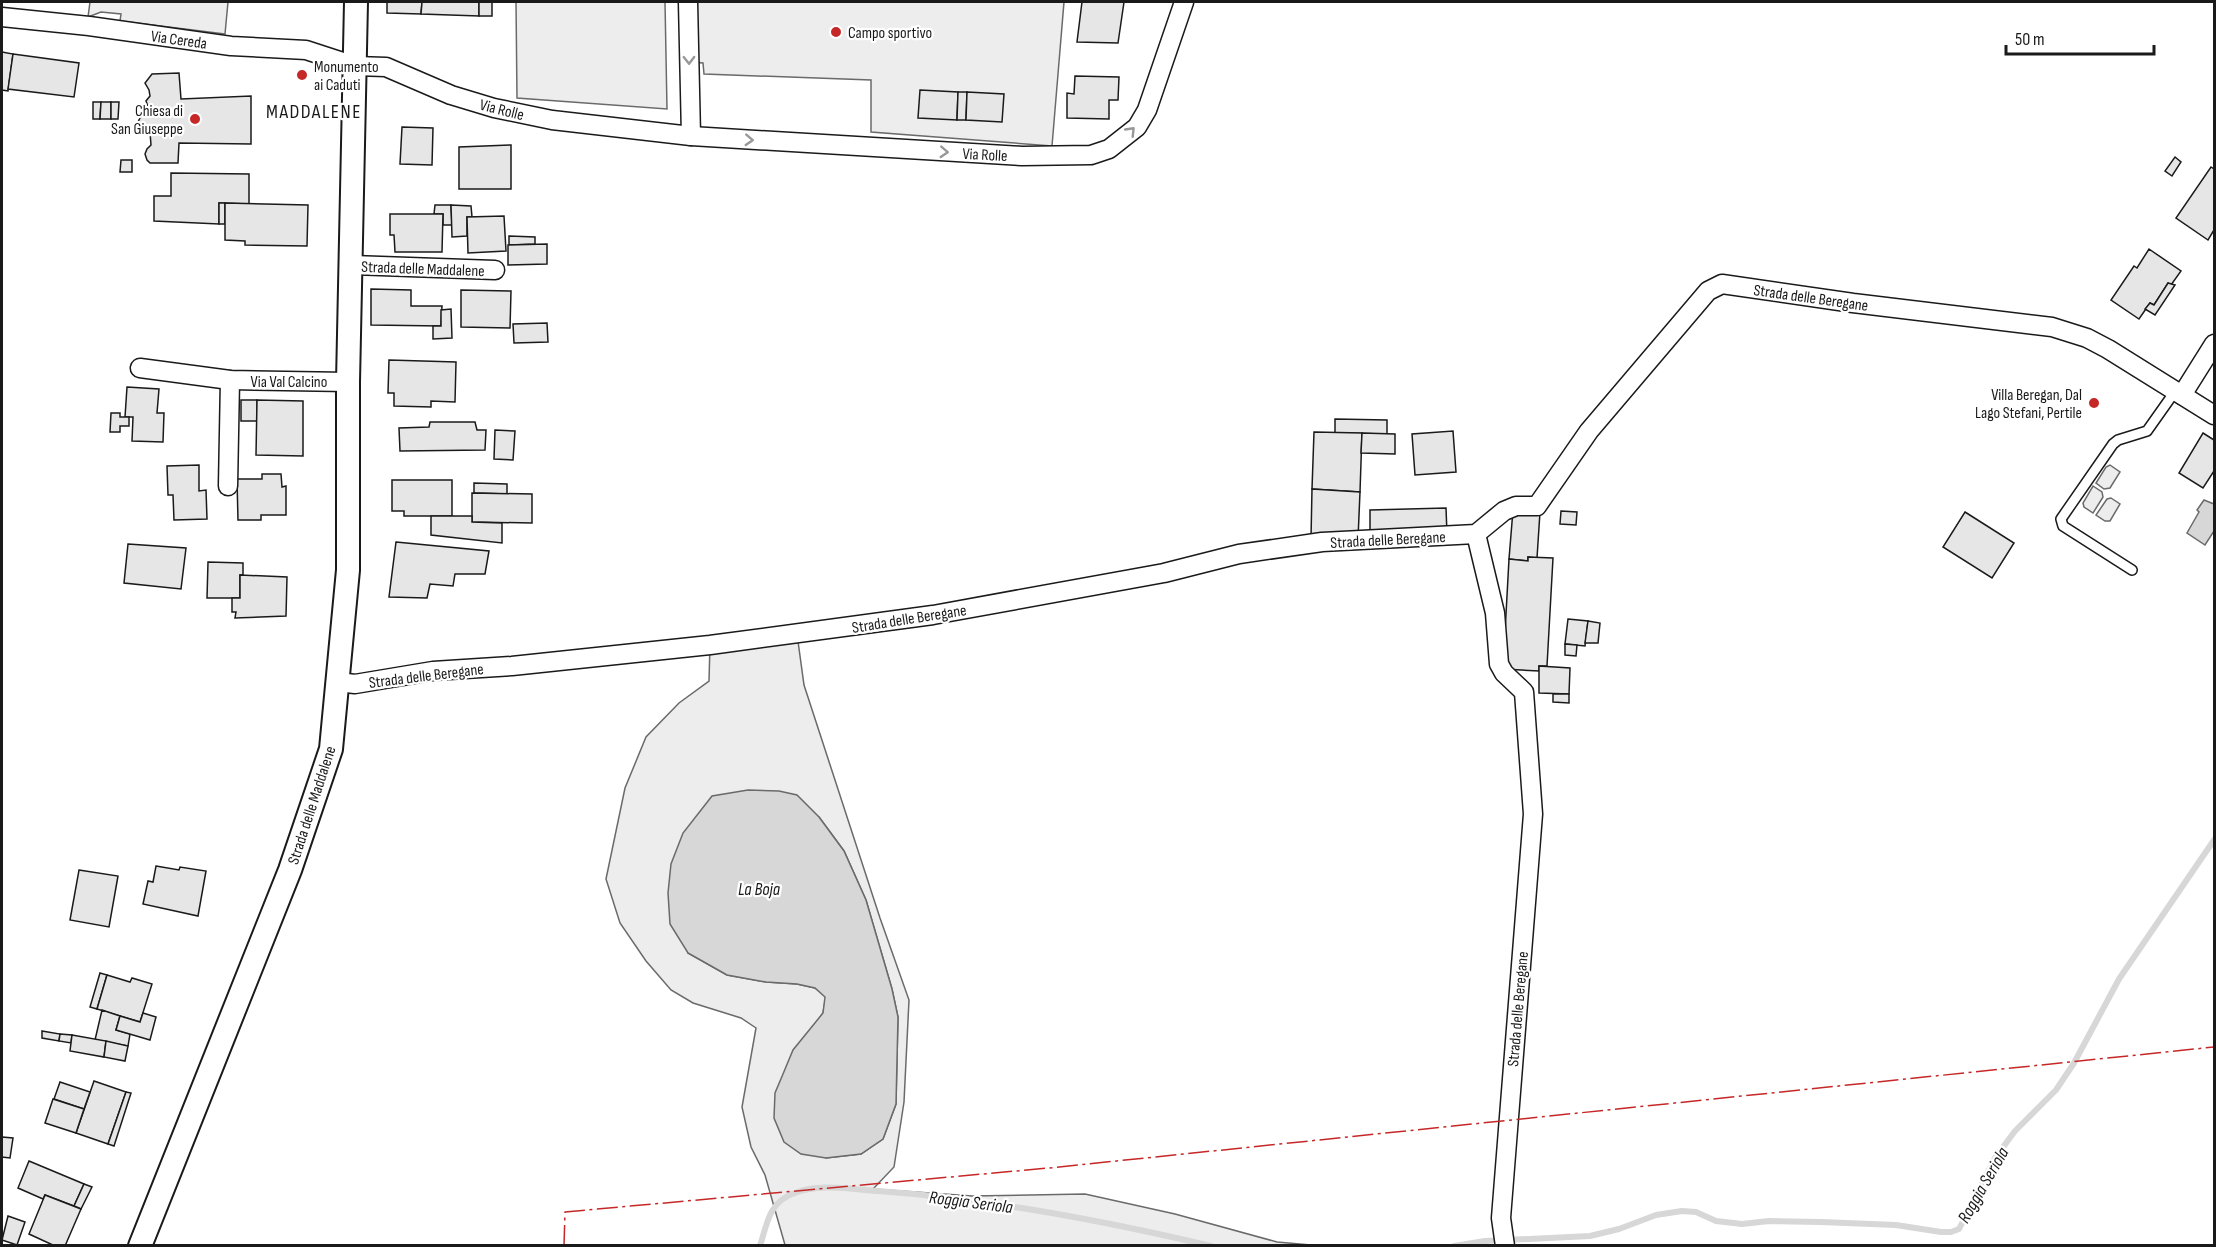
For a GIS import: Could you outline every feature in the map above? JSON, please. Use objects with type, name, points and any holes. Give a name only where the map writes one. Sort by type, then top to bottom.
[{"type":"street","name":"Strada delle Maddalene","points":[[140,1245],[290,870],[331,749],[348,570],[348,381],[356,2]]},
{"type":"street","points":[[688,2],[691,136]]},
{"type":"street","name":"Via Rolle","points":[[355,66],[386,67],[451,95],[494,108],[552,120],[691,136],[1022,156],[1091,155],[1110,149],[1137,127],[1147,110],[1184,2]]},
{"type":"street","name":"Via Cereda","points":[[2,17],[88,26],[231,46],[306,50],[355,66]]},
{"type":"street","name":"Strada delle Maddalene","points":[[352,265],[495,270]]},
{"type":"street","name":"Strada delle Beregane","points":[[338,682],[355,684],[433,672],[710,645],[933,615],[1164,573],[1239,554],[1322,542],[1476,534],[1504,511],[1516,506],[1537,506],[1589,431],[1708,291],[1722,284],[1853,303],[2052,327],[2087,338],[2214,415]]},
{"type":"street","points":[[2179,392],[2214,344]]},
{"type":"street","name":"Via Val Calcino","points":[[140,368],[230,380],[348,381]]},
{"type":"street","name":"Via Val Calcino","points":[[228,486],[230,380]]},
{"type":"street","name":"Strada delle Beregane","points":[[1476,534],[1495,613],[1498,664],[1524,692],[1533,813],[1501,1218],[1504,1241]]},
{"type":"lane","points":[[2132,570],[2063,526],[2061,519],[2115,442],[2147,431],[2179,392]]},
{"type":"shaded area","points":[[90,2],[228,2],[225,34],[120,21],[121,14],[101,12],[88,17]]},
{"type":"shaded area","points":[[516,2],[665,2],[667,109],[517,98]]},
{"type":"shaded area","points":[[691,2],[1064,2],[1052,146],[871,132],[871,80],[704,74],[703,63],[690,62]]},
{"type":"shaded area","points":[[2110,465],[2120,472],[2110,488],[2104,489],[2096,483],[2106,467]]},
{"type":"shaded area","points":[[2093,486],[2102,492],[2103,497],[2093,513],[2084,507],[2083,503]]},
{"type":"shaded area","points":[[2111,498],[2120,504],[2110,521],[2105,521],[2096,515],[2107,499]]},
{"type":"shaded area","points":[[797,634],[804,685],[909,1000],[904,1102],[894,1167],[873,1189],[972,1196],[1085,1194],[1175,1214],[1277,1242],[1311,1245],[785,1245],[765,1175],[751,1147],[742,1107],[756,1028],[741,1018],[693,1003],[671,990],[646,961],[620,923],[606,879],[625,788],[646,737],[679,703],[709,681],[710,645]],"holes":[[[819,817],[844,851],[866,900],[898,1017],[896,1104],[883,1139],[861,1154],[826,1158],[814,1026],[823,1013],[826,997],[815,988],[727,975],[688,953]]]},
{"type":"water","points":[[2204,500],[2214,504],[2214,531],[2205,545],[2187,533]]},
{"type":"water","name":"La Boja","points":[[748,790],[779,791],[797,795],[819,817],[844,851],[866,900],[898,1017],[896,1104],[883,1139],[861,1154],[826,1158],[801,1154],[784,1142],[774,1118],[775,1093],[793,1050],[823,1013],[825,997],[815,988],[727,975],[688,953],[670,924],[668,893],[671,864],[683,833],[712,796]]},
{"type":"building","points":[[387,2],[422,2],[421,14],[387,13]]},
{"type":"building","points":[[422,2],[479,2],[479,16],[421,14]]},
{"type":"building","points":[[479,2],[492,2],[492,16],[479,16]]},
{"type":"building","points":[[1082,2],[1124,2],[1118,43],[1077,42]]},
{"type":"building","points":[[2,52],[13,54],[8,91],[2,90]]},
{"type":"building","points":[[13,54],[79,63],[74,97],[8,89]]},
{"type":"building","name":"Chiesa di San Giuseppe","points":[[179,73],[181,99],[251,96],[251,144],[179,143],[178,163],[150,163],[145,154],[151,145],[150,132],[145,131],[138,122],[141,116],[150,112],[146,101],[150,96],[149,90],[145,83],[152,74]]},
{"type":"building","points":[[1075,76],[1119,77],[1118,100],[1109,100],[1109,119],[1067,118],[1067,93],[1074,94]]},
{"type":"building","points":[[920,90],[958,92],[957,120],[918,118]]},
{"type":"building","points":[[958,92],[967,92],[966,120],[957,120]]},
{"type":"building","points":[[967,92],[1004,94],[1002,122],[966,120]]},
{"type":"building","points":[[93,102],[101,102],[100,119],[93,119]]},
{"type":"building","points":[[101,102],[111,102],[111,119],[100,119]]},
{"type":"building","points":[[111,102],[119,102],[118,119],[111,119]]},
{"type":"building","points":[[402,127],[433,128],[432,165],[400,164]]},
{"type":"building","points":[[511,145],[511,189],[459,189],[459,147]]},
{"type":"building","points":[[2175,157],[2181,162],[2172,176],[2165,171]]},
{"type":"building","points":[[121,160],[132,160],[132,172],[120,172]]},
{"type":"building","points":[[2211,167],[2214,169],[2214,230],[2208,240],[2176,218]]},
{"type":"building","points":[[171,173],[249,174],[249,204],[219,203],[219,224],[154,221],[154,196],[171,196]]},
{"type":"building","points":[[219,203],[225,203],[225,224],[219,224]]},
{"type":"building","points":[[225,203],[308,205],[307,246],[245,245],[245,241],[225,240]]},
{"type":"building","points":[[435,205],[451,205],[452,225],[443,225],[443,214],[434,214]]},
{"type":"building","points":[[451,205],[471,206],[472,217],[467,217],[467,236],[452,237]]},
{"type":"building","points":[[390,214],[443,214],[442,252],[395,252],[394,235],[390,235]]},
{"type":"building","points":[[504,216],[506,251],[468,253],[467,217]]},
{"type":"building","points":[[509,236],[535,237],[535,244],[509,245]]},
{"type":"building","points":[[547,244],[547,264],[508,265],[508,245]]},
{"type":"building","points":[[2149,249],[2181,271],[2171,285],[2168,283],[2154,305],[2150,303],[2139,319],[2111,300],[2134,266],[2137,268]]},
{"type":"building","points":[[2168,283],[2175,285],[2155,315],[2145,309],[2150,303],[2154,305]]},
{"type":"building","points":[[371,289],[411,290],[411,306],[442,306],[441,326],[371,325]]},
{"type":"building","points":[[461,290],[511,291],[510,328],[461,327]]},
{"type":"building","points":[[451,309],[452,338],[433,339],[433,326],[441,326],[441,310]]},
{"type":"building","points":[[547,323],[548,342],[514,343],[513,324]]},
{"type":"building","points":[[389,360],[456,362],[455,402],[431,401],[431,407],[394,406],[394,393],[388,393]]},
{"type":"building","points":[[127,387],[159,389],[157,413],[164,413],[163,442],[132,441],[133,417],[125,417]]},
{"type":"building","points":[[241,400],[257,400],[257,421],[241,421]]},
{"type":"building","points":[[257,400],[303,401],[303,456],[256,455]]},
{"type":"building","points":[[111,413],[120,413],[120,417],[129,417],[129,426],[120,426],[120,432],[110,432]]},
{"type":"building","points":[[1335,419],[1387,420],[1387,434],[1335,433]]},
{"type":"building","points":[[430,422],[475,422],[477,430],[486,430],[485,450],[400,451],[399,428],[429,427]]},
{"type":"building","points":[[495,430],[515,431],[513,460],[494,459]]},
{"type":"building","points":[[1453,431],[1456,472],[1415,475],[1412,434]]},
{"type":"building","points":[[1314,432],[1362,433],[1360,492],[1312,489]]},
{"type":"building","points":[[1362,433],[1395,434],[1395,454],[1361,453]]},
{"type":"building","points":[[2203,433],[2214,440],[2214,471],[2203,488],[2179,473]]},
{"type":"building","points":[[199,465],[199,491],[206,490],[207,519],[174,520],[173,495],[168,495],[167,466]]},
{"type":"building","points":[[262,474],[281,474],[282,487],[286,486],[286,515],[261,515],[261,520],[238,520],[237,479],[262,479]]},
{"type":"building","points":[[392,480],[452,480],[452,516],[404,516],[404,511],[392,511]]},
{"type":"building","points":[[474,483],[507,484],[507,494],[474,493]]},
{"type":"building","points":[[1312,489],[1360,492],[1358,539],[1311,538]]},
{"type":"building","points":[[472,493],[532,494],[532,523],[472,522]]},
{"type":"building","points":[[1446,508],[1447,534],[1370,535],[1370,510]]},
{"type":"building","points":[[1513,510],[1540,512],[1537,558],[1528,557],[1528,561],[1509,559]]},
{"type":"building","points":[[1561,511],[1577,512],[1576,525],[1560,524]]},
{"type":"building","points":[[1965,512],[2014,543],[1992,578],[1943,547]]},
{"type":"building","points":[[431,516],[472,516],[472,522],[502,523],[502,543],[431,535]]},
{"type":"building","points":[[396,542],[489,551],[485,574],[455,574],[453,586],[430,584],[427,598],[389,597]]},
{"type":"building","points":[[128,544],[186,548],[181,589],[124,583]]},
{"type":"building","points":[[1528,557],[1553,558],[1547,666],[1539,666],[1539,671],[1503,669],[1509,559],[1528,561]]},
{"type":"building","points":[[208,562],[243,563],[243,575],[240,575],[240,598],[207,598]]},
{"type":"building","points":[[240,575],[287,577],[286,616],[235,618],[236,612],[232,612],[232,598],[240,598]]},
{"type":"building","points":[[1568,619],[1588,621],[1585,646],[1565,644]]},
{"type":"building","points":[[1588,621],[1600,623],[1598,643],[1585,643]]},
{"type":"building","points":[[1565,644],[1577,645],[1576,656],[1565,655]]},
{"type":"building","points":[[1539,666],[1570,668],[1569,694],[1539,693]]},
{"type":"building","points":[[1553,694],[1569,694],[1569,703],[1553,702]]},
{"type":"building","points":[[156,866],[206,871],[198,916],[143,904],[148,881],[153,882]]},
{"type":"building","points":[[79,870],[118,876],[109,927],[70,920]]},
{"type":"building","points":[[100,973],[107,975],[97,1009],[90,1007]]},
{"type":"building","points":[[107,975],[130,982],[132,978],[152,984],[140,1022],[97,1009]]},
{"type":"building","points":[[102,1010],[120,1016],[116,1030],[130,1034],[128,1046],[95,1040]]},
{"type":"building","points":[[143,1013],[156,1017],[150,1040],[116,1030],[120,1016],[140,1022]]},
{"type":"building","points":[[42,1031],[60,1034],[59,1041],[42,1038]]},
{"type":"building","points":[[60,1034],[72,1035],[71,1043],[59,1041]]},
{"type":"building","points":[[72,1035],[106,1041],[104,1057],[70,1051]]},
{"type":"building","points":[[106,1041],[128,1046],[125,1061],[104,1057]]},
{"type":"building","points":[[94,1081],[126,1092],[108,1144],[76,1133]]},
{"type":"building","points":[[60,1082],[90,1092],[84,1109],[54,1099]]},
{"type":"building","points":[[126,1092],[131,1093],[114,1146],[108,1144]]},
{"type":"building","points":[[53,1099],[84,1109],[76,1133],[45,1123]]},
{"type":"building","points":[[2,1137],[13,1138],[10,1158],[2,1157]]},
{"type":"building","points":[[29,1161],[84,1184],[74,1206],[45,1195],[43,1199],[18,1188]]},
{"type":"building","points":[[84,1184],[92,1187],[81,1209],[74,1206]]},
{"type":"building","points":[[45,1195],[81,1209],[65,1246],[55,1246],[29,1234]]},
{"type":"building","points":[[8,1216],[25,1222],[17,1245],[2,1240]]},
{"type":"waterway","name":"Roggia Seriola","points":[[1454,1246],[1485,1241],[1590,1236],[1619,1229],[1656,1215],[1682,1211],[1696,1212],[1716,1221],[1742,1224],[1769,1221],[1821,1222],[1896,1225],[1941,1232],[1959,1229],[1995,1158],[2015,1131],[2056,1090],[2074,1063],[2119,979],[2214,840]]},
{"type":"waterway","name":"Roggia Seriola","points":[[760,1246],[770,1215],[784,1198],[802,1191],[834,1188],[1004,1205],[1087,1219],[1211,1246]]},
{"type":"power","points":[[564,1246],[565,1212],[1049,1168],[2214,1047]]},
{"type":"place","name":"Campo sportivo","points":[[836,32]]},
{"type":"place","name":"Monumento ai Caduti","points":[[302,75]]},
{"type":"place","name":"Chiesa di San Giuseppe","points":[[195,119]]},
{"type":"place","name":"Villa Beregan, Dal Lago Stefani, Pertile","points":[[2094,403]]},
{"type":"district","name":"MADDALENE","points":[[314,111]]}]
